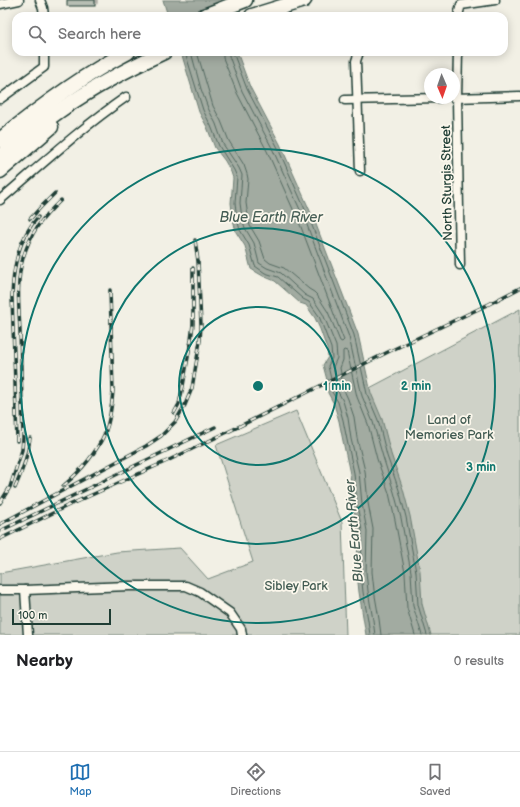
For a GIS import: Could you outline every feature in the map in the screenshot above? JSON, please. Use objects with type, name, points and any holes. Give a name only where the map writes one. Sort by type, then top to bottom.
[{"type":"highway","points":[[214,12],[245,0]]},
{"type":"highway","points":[[265,12],[304,0]]},
{"type":"highway","points":[[0,127],[40,100],[120,56]]},
{"type":"highway","points":[[0,156],[60,110],[114,77],[155,56]]},
{"type":"highway","points":[[0,140],[47,103],[86,76]]},
{"type":"highway","points":[[0,171],[34,141],[114,77]]},
{"type":"street","points":[[0,4],[19,0]]},
{"type":"street","points":[[40,0],[44,8],[44,12]]},
{"type":"street","points":[[459,12],[461,5],[495,0]]},
{"type":"street","points":[[0,99],[44,68],[44,56]]},
{"type":"street","points":[[357,56],[356,61],[360,171]]},
{"type":"street","name":"North Sturgis Street","points":[[457,68],[458,56]]},
{"type":"street","points":[[460,98],[520,96]]},
{"type":"street","points":[[0,200],[79,132],[126,97]]},
{"type":"street","points":[[345,100],[424,98]]},
{"type":"street","name":"North Sturgis Street","points":[[455,104],[460,265]]},
{"type":"street","points":[[0,590],[129,586],[186,586],[200,592],[230,613],[241,629],[242,635]]},
{"type":"street","points":[[25,590],[28,635]]},
{"type":"green space","name":"Land of Memories Park","points":[[520,309],[520,635],[430,635],[364,391]]},
{"type":"green space","name":"Sibley Park","points":[[296,411],[342,522],[346,635],[0,635],[0,573],[117,552],[180,548],[208,579],[253,562],[216,445]]},
{"type":"water","points":[[163,0],[222,0],[225,12],[167,12]]},
{"type":"water","name":"Blue Earth River","points":[[182,56],[238,56],[250,87],[280,144],[315,222],[358,334],[371,393],[382,419],[410,516],[420,571],[422,604],[431,635],[366,635],[357,573],[358,531],[353,505],[350,474],[339,421],[334,404],[328,393],[327,380],[323,365],[328,357],[327,349],[315,318],[306,305],[300,303],[275,281],[251,269],[245,246],[236,232],[233,219],[231,203],[233,178],[225,161],[215,148],[207,127],[199,112]]},
{"type":"building","points":[[67,0],[95,0],[95,6],[67,6]]},
{"type":"railway","points":[[30,219],[55,193]]},
{"type":"railway","points":[[0,503],[10,487],[22,450],[23,438],[18,294],[19,276],[23,258],[33,233],[42,220],[61,200]]},
{"type":"railway","points":[[17,441],[12,297],[14,275],[15,265],[21,244],[38,217]]},
{"type":"railway","points":[[0,524],[146,446],[161,436],[175,422],[185,405],[192,388],[200,341],[201,325],[198,261],[195,240]]},
{"type":"railway","points":[[174,413],[179,404],[191,340],[193,324],[193,268]]},
{"type":"railway","points":[[0,539],[67,506],[236,428],[520,288]]},
{"type":"railway","points":[[63,486],[75,475],[92,455],[105,433],[108,423],[113,391],[110,290]]},
{"type":"railway","points":[[0,531],[215,427]]},
{"type":"railway","points":[[15,488],[28,451],[30,438]]}]
